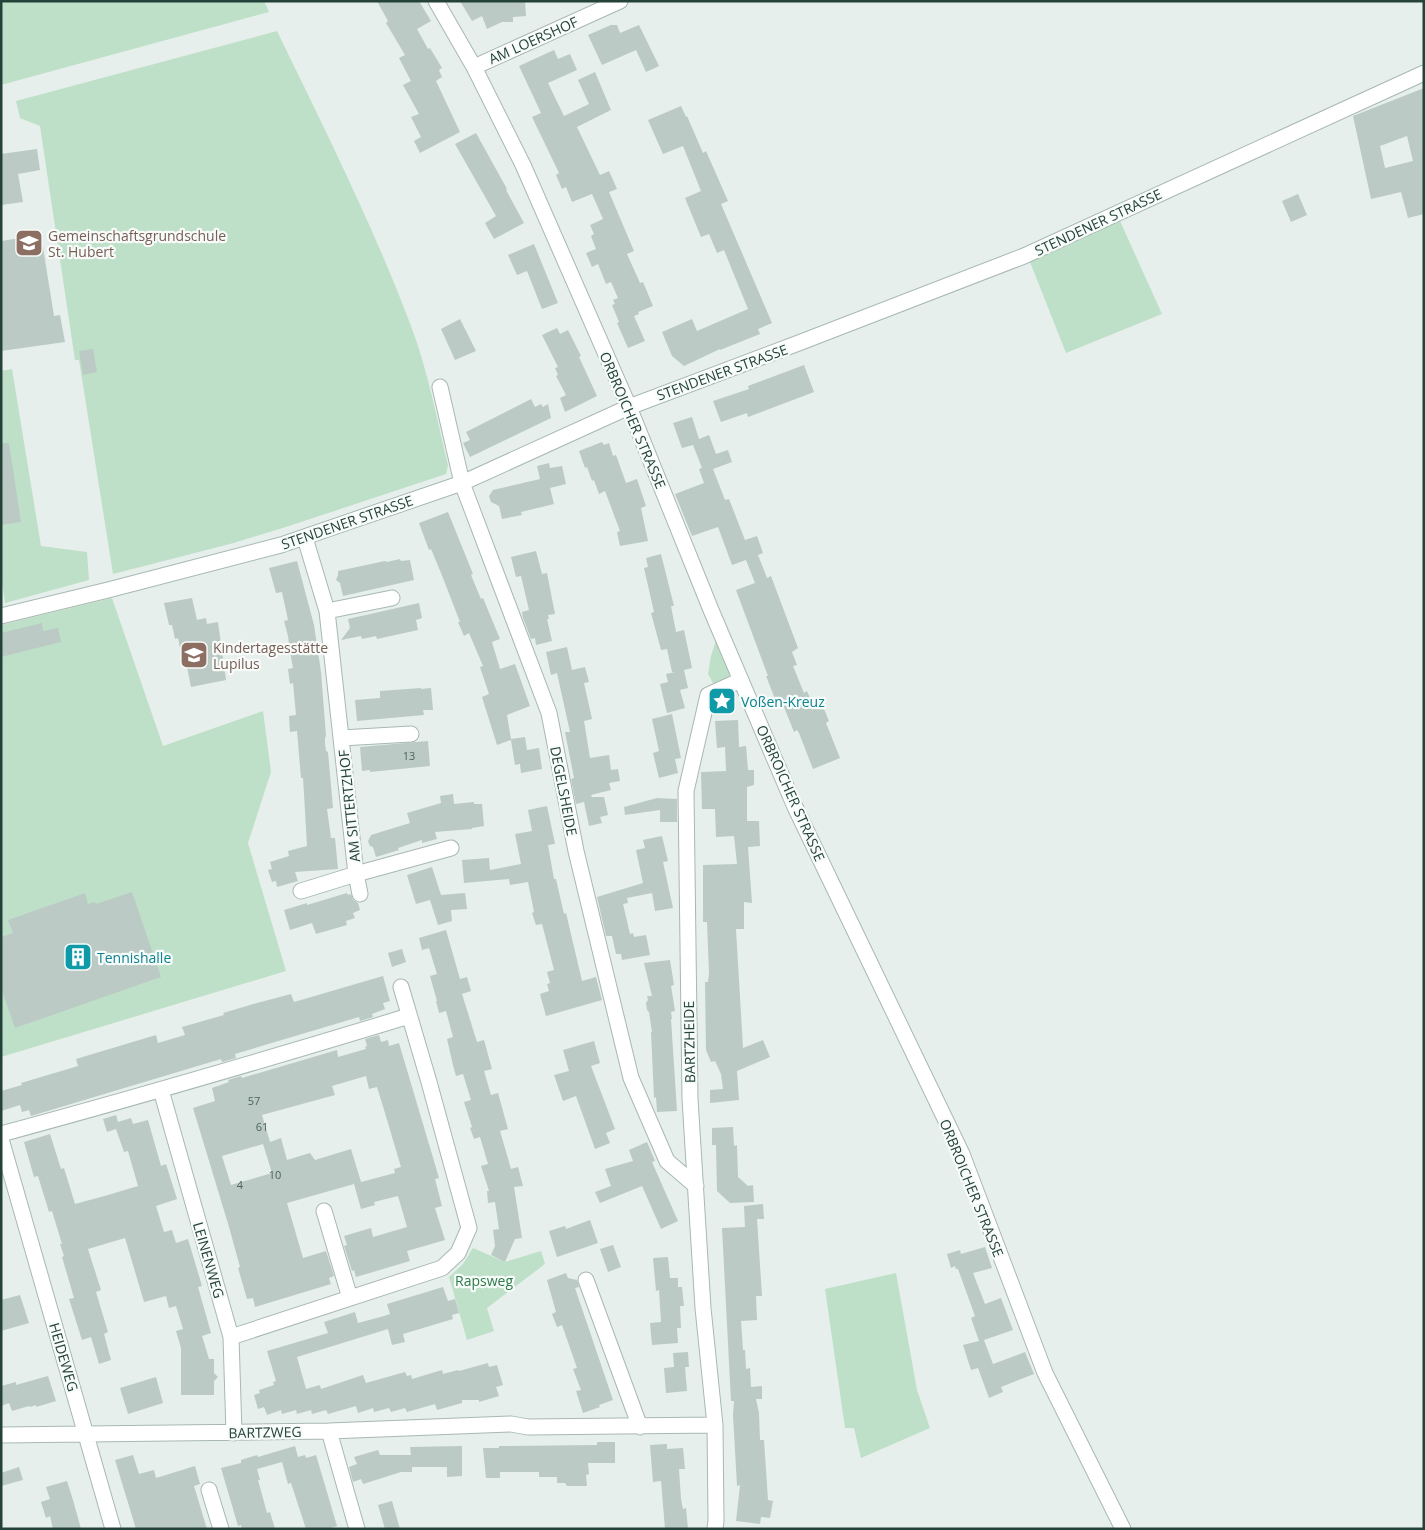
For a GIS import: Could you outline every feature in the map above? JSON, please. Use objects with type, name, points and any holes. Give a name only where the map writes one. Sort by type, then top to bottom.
[{"type":"street","name":"ORBROICHER STRASSE","points":[[436,1],[474,67],[524,166],[629,407],[711,610],[795,807],[962,1154],[1045,1373],[1123,1529]]},
{"type":"street","name":"AM LOERSHOF","points":[[474,67],[620,1]]},
{"type":"street","name":"STENDENER STRASSE","points":[[1,616],[304,538],[462,483],[629,407],[806,341],[1024,256],[1424,73]]},
{"type":"street","name":"DEGELSHEIDE","points":[[440,386],[462,483],[549,713],[576,850],[631,1078],[668,1161],[696,1186]]},
{"type":"street","name":"AM SITTERTZHOF","points":[[304,538],[327,611],[356,874],[360,894]]},
{"type":"street","points":[[327,611],[392,598]]},
{"type":"street","name":"BARTZHEIDE","points":[[715,1529],[715,1426],[703,1308],[690,1099],[686,791],[708,696],[741,680]]},
{"type":"street","name":"AM SITTERTZHOF","points":[[341,738],[410,734]]},
{"type":"street","name":"AM SITTERTZHOF","points":[[301,891],[451,848]]},
{"type":"street","points":[[231,1336],[442,1268],[458,1253],[469,1228],[401,987]]},
{"type":"street","points":[[1,1134],[161,1090],[410,1016]]},
{"type":"street","name":"LEINENWEG","points":[[161,1090],[231,1336],[234,1433]]},
{"type":"street","name":"HEIDEWEG","points":[[1,1139],[8,1187],[86,1434],[113,1529]]},
{"type":"street","points":[[324,1211],[350,1298]]},
{"type":"street","points":[[586,1280],[640,1427],[715,1426]]},
{"type":"street","name":"BARTZWEG","points":[[1,1434],[234,1433],[511,1424],[528,1428],[640,1427]]},
{"type":"street","points":[[329,1431],[357,1529]]},
{"type":"street","points":[[209,1490],[220,1529]]},
{"type":"green space","points":[[1,1],[264,1],[269,12],[1,85]]},
{"type":"green space","points":[[277,31],[381,251],[411,326],[436,413],[448,465],[446,474],[230,544],[113,574],[79,360],[75,360],[40,126],[20,118],[16,101]]},
{"type":"green space","points":[[1120,221],[1162,314],[1066,353],[1030,262]]},
{"type":"green space","points":[[12,369],[41,546],[87,552],[89,580],[5,603],[1,574],[1,371]]},
{"type":"green space","points":[[112,598],[163,746],[263,711],[271,772],[248,843],[286,971],[1,1057],[1,625]]},
{"type":"green space","points":[[717,637],[730,667],[729,676],[714,685],[708,674]]},
{"type":"green space","name":"Rapsweg","points":[[473,1248],[505,1262],[541,1251],[545,1264],[487,1308],[494,1331],[467,1340],[449,1277],[463,1264]]},
{"type":"green space","points":[[896,1273],[917,1390],[930,1428],[861,1458],[854,1428],[845,1428],[825,1289]]},
{"type":"building","points":[[377,1],[419,1],[431,21],[417,29],[428,49],[430,48],[442,68],[439,70],[442,77],[436,81],[460,132],[420,153],[414,141],[421,137],[411,117],[419,114],[403,85],[411,81],[399,58],[405,55],[386,23],[388,21]]},
{"type":"building","points":[[460,1],[525,1],[526,16],[513,17],[513,22],[502,22],[487,29],[482,16],[472,21]]},
{"type":"building","points":[[611,25],[617,25],[620,33],[639,25],[659,66],[646,72],[636,50],[602,65],[588,35]]},
{"type":"building","points":[[554,50],[558,59],[570,54],[577,70],[548,83],[564,116],[589,104],[578,80],[595,72],[611,110],[577,127],[600,175],[609,171],[617,189],[609,192],[634,251],[627,254],[640,283],[643,282],[653,306],[638,312],[639,314],[634,316],[645,341],[628,348],[617,323],[619,322],[612,305],[615,304],[613,300],[618,298],[611,282],[606,284],[598,264],[592,267],[586,253],[596,249],[591,236],[594,234],[590,225],[603,219],[592,194],[572,202],[566,187],[562,189],[556,175],[559,173],[532,117],[541,113],[519,66]]},
{"type":"building","points":[[1424,88],[1424,214],[1408,218],[1401,192],[1371,199],[1353,116]],"holes":[[[1407,136],[1413,161],[1385,168],[1380,146]]]},
{"type":"building","points":[[681,106],[703,153],[706,151],[728,201],[721,204],[772,323],[758,329],[760,334],[720,349],[684,366],[672,356],[662,332],[692,319],[697,331],[748,309],[724,250],[717,253],[709,234],[701,237],[685,198],[701,191],[683,146],[663,154],[648,120]]},
{"type":"building","points":[[476,133],[524,223],[494,239],[485,223],[496,216],[455,144]]},
{"type":"building","points":[[37,149],[40,170],[18,174],[23,202],[1,205],[1,154]]},
{"type":"building","points":[[1298,194],[1307,215],[1291,222],[1282,201]]},
{"type":"building","points":[[41,235],[54,316],[60,315],[65,342],[1,351],[1,241]]},
{"type":"building","points":[[534,244],[558,303],[542,309],[527,271],[517,275],[508,255]]},
{"type":"building","points":[[460,319],[476,351],[455,360],[441,329]]},
{"type":"building","points":[[557,328],[560,334],[568,330],[597,396],[565,412],[560,398],[566,395],[556,376],[558,375],[555,368],[558,367],[542,335]]},
{"type":"building","points":[[93,349],[97,372],[83,375],[79,351]]},
{"type":"building","points":[[804,365],[814,392],[748,417],[747,413],[721,422],[713,401],[749,389],[748,386]]},
{"type":"building","points":[[531,399],[535,407],[541,404],[543,407],[548,404],[551,418],[470,457],[463,443],[470,440],[466,432]]},
{"type":"building","points":[[692,417],[699,439],[709,435],[716,454],[728,450],[732,462],[713,469],[725,500],[729,499],[745,540],[757,536],[763,553],[758,555],[767,578],[771,576],[798,648],[792,652],[797,665],[793,666],[804,693],[807,691],[813,705],[821,702],[829,721],[826,723],[840,758],[813,769],[799,733],[797,730],[794,732],[782,702],[777,704],[736,590],[755,583],[746,560],[732,565],[718,527],[692,536],[675,494],[704,483],[699,469],[702,468],[693,445],[682,448],[673,423]]},
{"type":"building","points":[[602,442],[604,445],[609,443],[613,456],[616,455],[626,483],[637,479],[646,506],[641,508],[648,541],[620,546],[617,532],[620,531],[605,491],[599,494],[587,467],[585,468],[579,451]]},
{"type":"building","points":[[1,443],[9,443],[21,522],[1,525]]},
{"type":"building","points":[[549,463],[550,468],[562,466],[566,484],[550,488],[554,504],[521,512],[522,515],[502,519],[499,506],[491,502],[489,496],[493,490],[540,479],[537,466]]},
{"type":"building","points":[[448,512],[473,574],[471,575],[500,639],[492,642],[500,669],[515,664],[530,706],[507,715],[511,739],[525,737],[527,750],[539,748],[542,769],[521,773],[520,764],[515,765],[511,740],[497,745],[482,697],[489,694],[480,667],[483,666],[469,633],[464,636],[441,573],[431,549],[429,550],[419,523]]},
{"type":"building","points":[[536,551],[542,574],[547,573],[555,614],[548,615],[549,619],[547,619],[552,641],[536,645],[535,638],[531,639],[523,618],[522,612],[529,610],[521,576],[516,577],[511,557]]},
{"type":"building","points":[[661,554],[674,606],[671,606],[676,632],[684,630],[692,668],[684,670],[688,688],[680,690],[685,708],[667,713],[660,684],[668,682],[666,674],[675,672],[672,672],[667,649],[661,650],[651,613],[654,612],[644,568],[648,567],[646,558]]},
{"type":"building","points":[[400,559],[401,561],[410,560],[414,580],[343,596],[340,583],[336,580],[338,571]]},
{"type":"building","points":[[297,561],[314,625],[321,672],[325,744],[326,751],[328,752],[333,808],[327,809],[331,838],[335,838],[338,869],[295,872],[298,881],[277,887],[276,881],[272,882],[268,870],[272,869],[270,862],[289,856],[288,851],[307,846],[303,778],[301,778],[297,731],[290,732],[289,716],[296,715],[293,683],[290,684],[288,669],[293,668],[284,621],[288,620],[282,592],[276,593],[269,568]]},
{"type":"building","points":[[192,598],[197,620],[206,618],[207,624],[218,622],[226,680],[191,687],[186,662],[183,662],[178,638],[175,639],[172,625],[169,625],[164,603]]},
{"type":"building","points":[[419,603],[422,618],[416,620],[418,630],[377,639],[376,636],[362,639],[361,636],[341,640],[350,628],[348,619]]},
{"type":"building","points":[[42,623],[43,631],[58,628],[61,642],[1,657],[1,633]]},
{"type":"building","points":[[567,647],[572,670],[585,667],[589,682],[584,683],[592,719],[584,721],[590,758],[609,755],[611,770],[618,769],[620,781],[609,783],[611,790],[591,795],[592,797],[604,797],[608,815],[600,817],[602,823],[589,826],[584,802],[576,804],[571,779],[574,778],[565,732],[570,732],[557,673],[551,675],[546,652]]},
{"type":"building","points":[[431,688],[433,710],[423,710],[424,715],[357,721],[355,700],[380,698],[380,691]]},
{"type":"building","points":[[672,714],[681,758],[675,759],[678,773],[659,778],[653,753],[659,751],[652,719]]},
{"type":"building","points":[[738,720],[739,747],[746,746],[748,770],[754,770],[754,785],[747,787],[747,821],[759,821],[760,846],[748,847],[752,903],[744,902],[744,929],[736,929],[743,1048],[763,1040],[770,1057],[737,1071],[739,1100],[710,1103],[710,1090],[723,1089],[721,1074],[715,1061],[711,1062],[706,1050],[705,982],[708,982],[709,973],[707,922],[703,922],[703,865],[737,864],[734,836],[716,837],[715,809],[702,809],[701,772],[726,771],[725,747],[717,748],[715,721]]},
{"type":"building","points":[[428,741],[430,766],[370,772],[370,770],[362,771],[360,747]]},
{"type":"building","points":[[453,794],[454,804],[474,802],[474,804],[482,804],[484,826],[472,829],[435,832],[437,839],[422,843],[422,840],[376,857],[373,847],[370,846],[368,841],[371,835],[410,823],[407,813],[441,803],[440,796]]},
{"type":"building","points":[[657,798],[677,799],[677,822],[660,822],[660,810],[625,815],[624,807]]},
{"type":"building","points":[[547,806],[555,844],[548,845],[554,879],[556,879],[564,914],[566,913],[582,981],[596,977],[602,1000],[546,1016],[540,994],[549,991],[547,984],[550,983],[547,972],[554,970],[542,924],[536,925],[532,913],[534,912],[528,882],[510,885],[509,879],[464,883],[462,860],[489,858],[490,870],[521,864],[515,834],[532,831],[528,810]]},
{"type":"building","points":[[662,836],[668,861],[663,862],[673,908],[655,911],[652,893],[627,898],[628,903],[623,904],[630,934],[633,933],[634,937],[646,935],[650,955],[622,960],[621,954],[616,954],[612,936],[606,936],[597,897],[643,883],[636,850],[645,848],[643,840]]},
{"type":"building","points":[[432,867],[441,895],[465,893],[467,909],[451,910],[452,921],[438,925],[430,900],[416,904],[407,875]]},
{"type":"building","name":"Tennishalle","points":[[132,892],[161,977],[15,1028],[1,988],[1,937],[13,933],[8,920],[85,893],[88,904],[95,902],[96,904]]},
{"type":"building","points":[[347,893],[348,895],[351,894],[353,900],[358,903],[360,910],[353,913],[355,918],[346,921],[347,925],[316,934],[312,923],[290,930],[284,910]]},
{"type":"building","points":[[446,930],[460,979],[467,977],[471,991],[462,994],[477,1042],[484,1040],[492,1069],[484,1071],[491,1095],[498,1093],[508,1129],[500,1131],[511,1169],[518,1167],[523,1186],[514,1187],[522,1238],[515,1239],[505,1262],[491,1255],[495,1246],[493,1230],[499,1229],[495,1202],[488,1203],[487,1191],[489,1191],[481,1166],[488,1164],[480,1137],[474,1139],[470,1128],[472,1127],[464,1102],[471,1100],[463,1074],[456,1076],[447,1039],[453,1037],[446,1011],[439,1013],[430,976],[437,974],[429,948],[422,950],[419,938]]},
{"type":"building","points":[[402,949],[406,962],[392,967],[388,953]]},
{"type":"building","points":[[670,960],[674,985],[671,986],[675,1011],[671,1012],[671,1019],[677,1111],[657,1112],[656,1097],[654,1098],[652,1032],[646,1003],[648,1000],[647,996],[652,996],[644,963]]},
{"type":"building","points":[[383,976],[390,1001],[383,1003],[385,1009],[372,1014],[373,1017],[360,1021],[359,1017],[235,1054],[236,1058],[222,1062],[221,1059],[31,1116],[29,1110],[22,1112],[20,1105],[1,1111],[1,1091],[78,1066],[76,1059],[156,1035],[158,1043],[185,1035],[182,1027],[257,1003],[291,994],[294,1002]]},
{"type":"building","points":[[379,1035],[381,1042],[388,1040],[389,1046],[399,1043],[439,1178],[435,1179],[442,1206],[435,1208],[445,1240],[407,1251],[410,1261],[356,1277],[354,1270],[352,1271],[344,1246],[347,1245],[344,1236],[371,1228],[373,1237],[407,1227],[398,1196],[374,1202],[375,1205],[361,1209],[354,1184],[287,1203],[303,1258],[326,1251],[334,1276],[329,1278],[331,1284],[255,1307],[253,1298],[247,1299],[229,1227],[193,1108],[215,1101],[212,1088],[229,1082],[228,1080],[241,1076],[242,1078],[337,1050],[338,1057],[366,1049],[365,1039]],"holes":[[[366,1076],[369,1089],[377,1087],[385,1113],[401,1167],[394,1169],[395,1173],[361,1182],[351,1149],[315,1160],[310,1153],[287,1160],[281,1138],[270,1142],[262,1115],[335,1095],[332,1086]],[[263,1144],[272,1173],[231,1185],[222,1156]]]},
{"type":"building","points":[[594,1041],[600,1063],[591,1066],[615,1129],[606,1133],[610,1143],[595,1149],[576,1096],[563,1101],[554,1075],[569,1071],[563,1050]]},
{"type":"building","points":[[116,1115],[118,1122],[131,1118],[133,1124],[148,1120],[161,1166],[166,1164],[177,1199],[156,1206],[164,1232],[172,1230],[176,1243],[188,1239],[202,1286],[198,1287],[211,1333],[202,1336],[209,1359],[214,1359],[214,1373],[218,1377],[214,1381],[214,1395],[181,1395],[181,1348],[176,1331],[183,1329],[176,1306],[169,1308],[166,1296],[144,1302],[125,1238],[88,1249],[101,1290],[96,1292],[108,1332],[104,1334],[111,1360],[99,1364],[91,1337],[82,1340],[69,1299],[74,1298],[62,1257],[64,1256],[60,1244],[62,1244],[52,1211],[49,1212],[38,1176],[34,1177],[24,1142],[50,1134],[61,1169],[64,1168],[75,1204],[108,1195],[138,1186],[128,1151],[124,1152],[116,1129],[107,1132],[103,1119]]},
{"type":"building","points":[[733,1127],[734,1146],[737,1145],[738,1177],[748,1186],[753,1185],[754,1202],[730,1203],[717,1191],[716,1145],[712,1145],[712,1128]]},
{"type":"building","points":[[647,1142],[655,1161],[652,1162],[678,1221],[661,1229],[642,1186],[600,1203],[595,1192],[611,1186],[605,1169],[633,1161],[629,1150]]},
{"type":"building","points":[[763,1204],[764,1219],[757,1219],[762,1296],[756,1296],[757,1320],[741,1321],[743,1350],[745,1350],[746,1369],[750,1368],[751,1387],[762,1386],[762,1399],[756,1399],[759,1413],[760,1440],[764,1440],[768,1500],[773,1501],[770,1518],[761,1517],[760,1524],[736,1521],[740,1485],[737,1486],[734,1401],[731,1401],[722,1228],[745,1227],[744,1206]]},
{"type":"building","points":[[590,1220],[598,1243],[557,1257],[549,1231],[565,1226],[566,1229]]},
{"type":"building","points":[[613,1245],[621,1267],[608,1272],[600,1249]]},
{"type":"building","points":[[985,1247],[992,1268],[973,1273],[985,1304],[1001,1298],[1013,1330],[984,1340],[993,1364],[1025,1352],[1034,1374],[1001,1387],[1003,1392],[989,1398],[978,1368],[971,1370],[963,1345],[979,1341],[971,1318],[975,1316],[958,1269],[955,1266],[951,1268],[947,1254],[960,1250],[961,1254]]},
{"type":"building","points":[[668,1257],[670,1278],[678,1278],[678,1287],[682,1287],[684,1306],[680,1306],[681,1328],[677,1328],[678,1343],[652,1345],[650,1323],[661,1322],[659,1290],[656,1291],[653,1258]]},
{"type":"building","points":[[566,1273],[568,1278],[577,1280],[579,1287],[575,1288],[613,1400],[583,1413],[576,1391],[581,1390],[573,1369],[577,1368],[562,1325],[557,1327],[552,1314],[556,1312],[547,1280]]},
{"type":"building","points":[[443,1287],[448,1301],[455,1299],[459,1313],[452,1315],[453,1319],[403,1334],[405,1342],[392,1345],[388,1329],[297,1357],[306,1389],[320,1385],[321,1389],[363,1375],[366,1383],[405,1372],[407,1376],[411,1375],[412,1379],[442,1370],[443,1374],[488,1363],[489,1367],[497,1365],[503,1385],[496,1387],[499,1396],[479,1402],[479,1400],[462,1400],[462,1403],[437,1410],[435,1404],[407,1412],[405,1408],[391,1412],[389,1408],[374,1412],[373,1408],[358,1413],[356,1406],[328,1414],[326,1410],[312,1414],[311,1410],[297,1414],[296,1410],[282,1414],[281,1410],[267,1415],[264,1407],[258,1409],[254,1395],[260,1393],[259,1390],[274,1385],[273,1382],[276,1381],[267,1351],[328,1333],[324,1322],[355,1312],[358,1323],[384,1316],[390,1314],[387,1304]]},
{"type":"building","points":[[20,1295],[29,1323],[1,1331],[1,1300]]},
{"type":"building","points":[[688,1352],[689,1367],[685,1367],[687,1391],[666,1393],[664,1368],[674,1367],[673,1353]]},
{"type":"building","points":[[48,1376],[56,1401],[12,1411],[9,1403],[1,1406],[1,1386],[16,1382],[16,1385]]},
{"type":"building","points":[[156,1377],[163,1403],[128,1414],[120,1388]]},
{"type":"building","points":[[597,1442],[615,1442],[615,1463],[588,1463],[587,1486],[567,1486],[565,1483],[557,1483],[557,1477],[539,1477],[539,1472],[500,1472],[500,1478],[486,1478],[483,1448],[499,1448],[499,1446],[597,1445]]},
{"type":"building","points":[[667,1444],[667,1449],[683,1448],[685,1469],[679,1469],[681,1499],[683,1509],[686,1508],[688,1529],[665,1529],[661,1481],[653,1482],[650,1445]]},
{"type":"building","points":[[295,1446],[298,1457],[305,1455],[306,1458],[316,1455],[337,1526],[327,1529],[306,1529],[291,1483],[288,1484],[282,1462],[257,1469],[267,1513],[270,1512],[275,1529],[242,1529],[241,1525],[238,1526],[221,1468],[241,1463],[241,1460],[257,1455],[258,1457]]},
{"type":"building","points":[[462,1446],[462,1476],[447,1477],[447,1467],[412,1467],[412,1472],[401,1472],[363,1484],[361,1479],[353,1482],[349,1467],[357,1464],[354,1457],[378,1450],[380,1455],[411,1455],[410,1447]]},
{"type":"building","points":[[133,1455],[139,1474],[154,1470],[156,1478],[195,1466],[200,1484],[194,1486],[207,1529],[136,1529],[115,1460]]},
{"type":"building","points":[[19,1467],[23,1480],[1,1486],[1,1473]]},
{"type":"building","points":[[67,1481],[81,1529],[53,1529],[50,1516],[46,1518],[41,1502],[50,1499],[46,1487]]},
{"type":"building","points":[[392,1501],[400,1529],[385,1529],[378,1505]]},
{"type":"place","name":"Gemeinschaftsgrundschule St. Hubert","points":[[29,243]]},
{"type":"place","name":"Kindertagesstätte Lupilus","points":[[194,655]]},
{"type":"place","name":"Voßen-Kreuz","points":[[722,701]]},
{"type":"place","name":"Tennishalle","points":[[78,957]]}]
